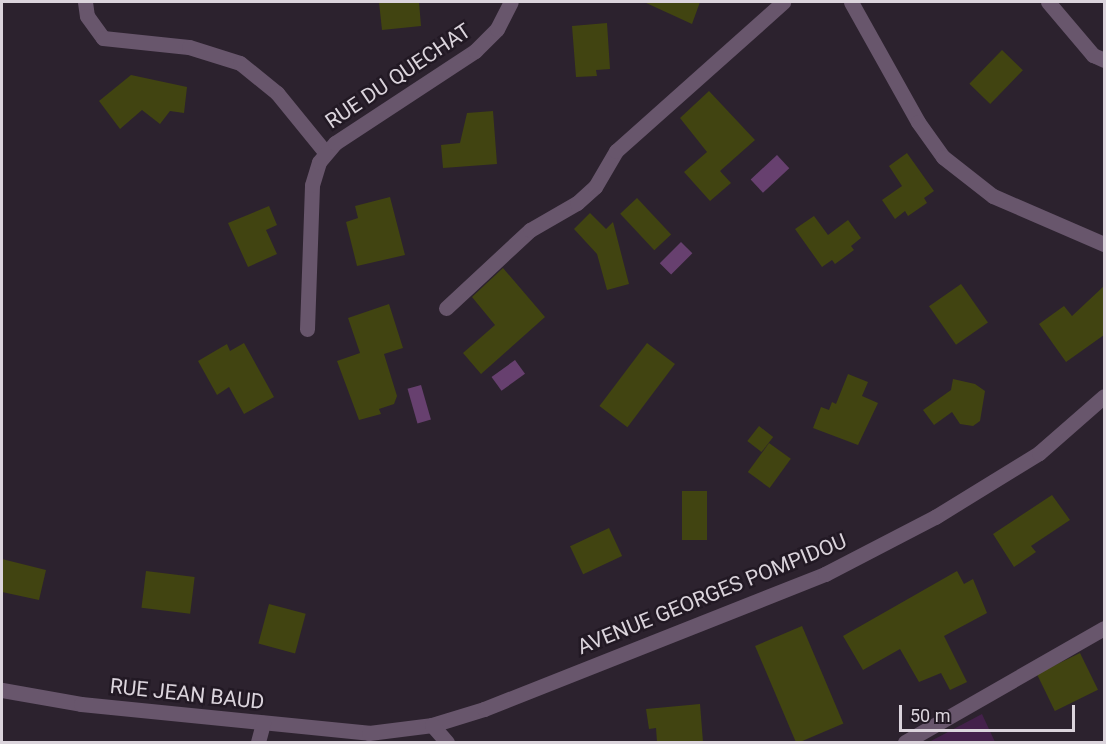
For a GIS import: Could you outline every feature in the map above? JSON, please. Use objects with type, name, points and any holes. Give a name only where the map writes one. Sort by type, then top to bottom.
[{"type":"street","name":"RUE DU QUECHAT","points":[[85,2],[91,22],[103,38],[189,47],[240,63],[277,93],[326,153]]},
{"type":"street","name":"RUE DU QUECHAT","points":[[307,329],[312,185],[326,153],[335,143],[475,51],[497,29],[511,2]]},
{"type":"street","points":[[446,308],[530,230],[577,203],[595,187],[616,150],[783,2]]},
{"type":"street","points":[[851,2],[918,122],[943,157],[993,196],[1104,244]]},
{"type":"street","points":[[1048,2],[1093,55],[1104,60]]},
{"type":"street","name":"AVENUE GEORGES POMPIDOU","points":[[369,733],[432,725],[495,705],[825,574],[935,517],[1039,453],[1104,396]]},
{"type":"street","points":[[905,742],[1104,628]]},
{"type":"street","name":"RUE JEAN BAUD","points":[[2,690],[81,704],[369,733]]},
{"type":"street","points":[[258,742],[263,723]]},
{"type":"street","points":[[432,725],[447,742]]},
{"type":"shaded area","points":[[777,155],[789,168],[763,193],[751,180]]},
{"type":"shaded area","points":[[681,242],[692,253],[671,275],[660,263]]},
{"type":"shaded area","points":[[515,360],[525,374],[502,391],[492,377]]},
{"type":"shaded area","points":[[421,385],[431,420],[417,423],[408,389]]},
{"type":"shaded area","points":[[982,714],[995,742],[929,742]]},
{"type":"building","points":[[379,2],[419,2],[421,26],[382,30]]},
{"type":"building","points":[[644,2],[700,2],[692,24]]},
{"type":"building","points":[[607,23],[610,69],[596,70],[597,76],[576,77],[572,26]]},
{"type":"building","points":[[1002,50],[1023,70],[990,104],[969,84]]},
{"type":"building","points":[[131,75],[187,87],[184,113],[170,111],[160,124],[142,110],[120,129],[99,101]]},
{"type":"building","points":[[709,91],[755,140],[720,171],[731,183],[710,201],[684,172],[707,152],[680,118]]},
{"type":"building","points":[[493,111],[497,164],[443,168],[441,145],[460,143],[467,113]]},
{"type":"building","points":[[907,153],[934,191],[924,198],[927,203],[908,216],[905,211],[895,219],[882,200],[902,186],[889,166]]},
{"type":"building","points":[[390,197],[405,255],[357,266],[346,222],[358,218],[355,206]]},
{"type":"building","points":[[637,198],[671,235],[654,250],[620,214]]},
{"type":"building","points":[[269,206],[277,225],[266,230],[277,254],[248,267],[228,223]]},
{"type":"building","points":[[590,213],[606,229],[613,222],[629,284],[607,290],[597,254],[574,229]]},
{"type":"building","points":[[814,216],[828,235],[848,220],[861,238],[851,246],[854,250],[835,264],[832,260],[822,267],[795,229]]},
{"type":"building","points":[[503,268],[545,317],[481,374],[463,353],[495,325],[472,297]]},
{"type":"building","points":[[961,284],[988,323],[956,345],[929,306]]},
{"type":"building","points":[[1104,286],[1104,335],[1066,362],[1039,324],[1064,306],[1072,316]]},
{"type":"building","points":[[389,304],[403,348],[384,354],[397,396],[394,404],[379,409],[381,414],[359,420],[337,361],[360,353],[348,318]]},
{"type":"building","points":[[244,343],[274,397],[244,414],[229,387],[217,395],[198,361],[227,344],[230,351]]},
{"type":"building","points":[[647,343],[675,364],[627,427],[599,406]]},
{"type":"building","points":[[848,374],[868,382],[862,396],[878,403],[858,445],[813,428],[821,407],[829,410],[832,402],[836,404]]},
{"type":"building","points":[[953,379],[975,384],[985,391],[980,421],[973,426],[960,424],[952,412],[934,425],[923,410],[951,390]]},
{"type":"building","points":[[759,426],[773,437],[761,452],[747,441]]},
{"type":"building","points":[[769,443],[791,459],[770,488],[748,472]]},
{"type":"building","points":[[682,491],[707,491],[707,540],[682,540]]},
{"type":"building","points":[[1052,495],[1070,520],[1031,546],[1036,552],[1014,567],[993,534]]},
{"type":"building","points":[[609,528],[622,556],[583,574],[570,546]]},
{"type":"building","points":[[2,559],[46,570],[39,600],[2,592]]},
{"type":"building","points":[[146,571],[195,577],[190,614],[141,608]]},
{"type":"building","points":[[957,571],[964,584],[973,579],[987,613],[944,636],[967,682],[950,690],[941,673],[919,682],[900,649],[863,670],[843,636]]},
{"type":"building","points":[[269,604],[306,614],[295,653],[258,644]]},
{"type":"building","points":[[802,626],[843,724],[796,742],[755,646]]},
{"type":"building","points":[[1080,653],[1098,690],[1055,711],[1037,674]]},
{"type":"building","points":[[700,704],[703,742],[657,742],[656,728],[649,729],[646,709]]}]
